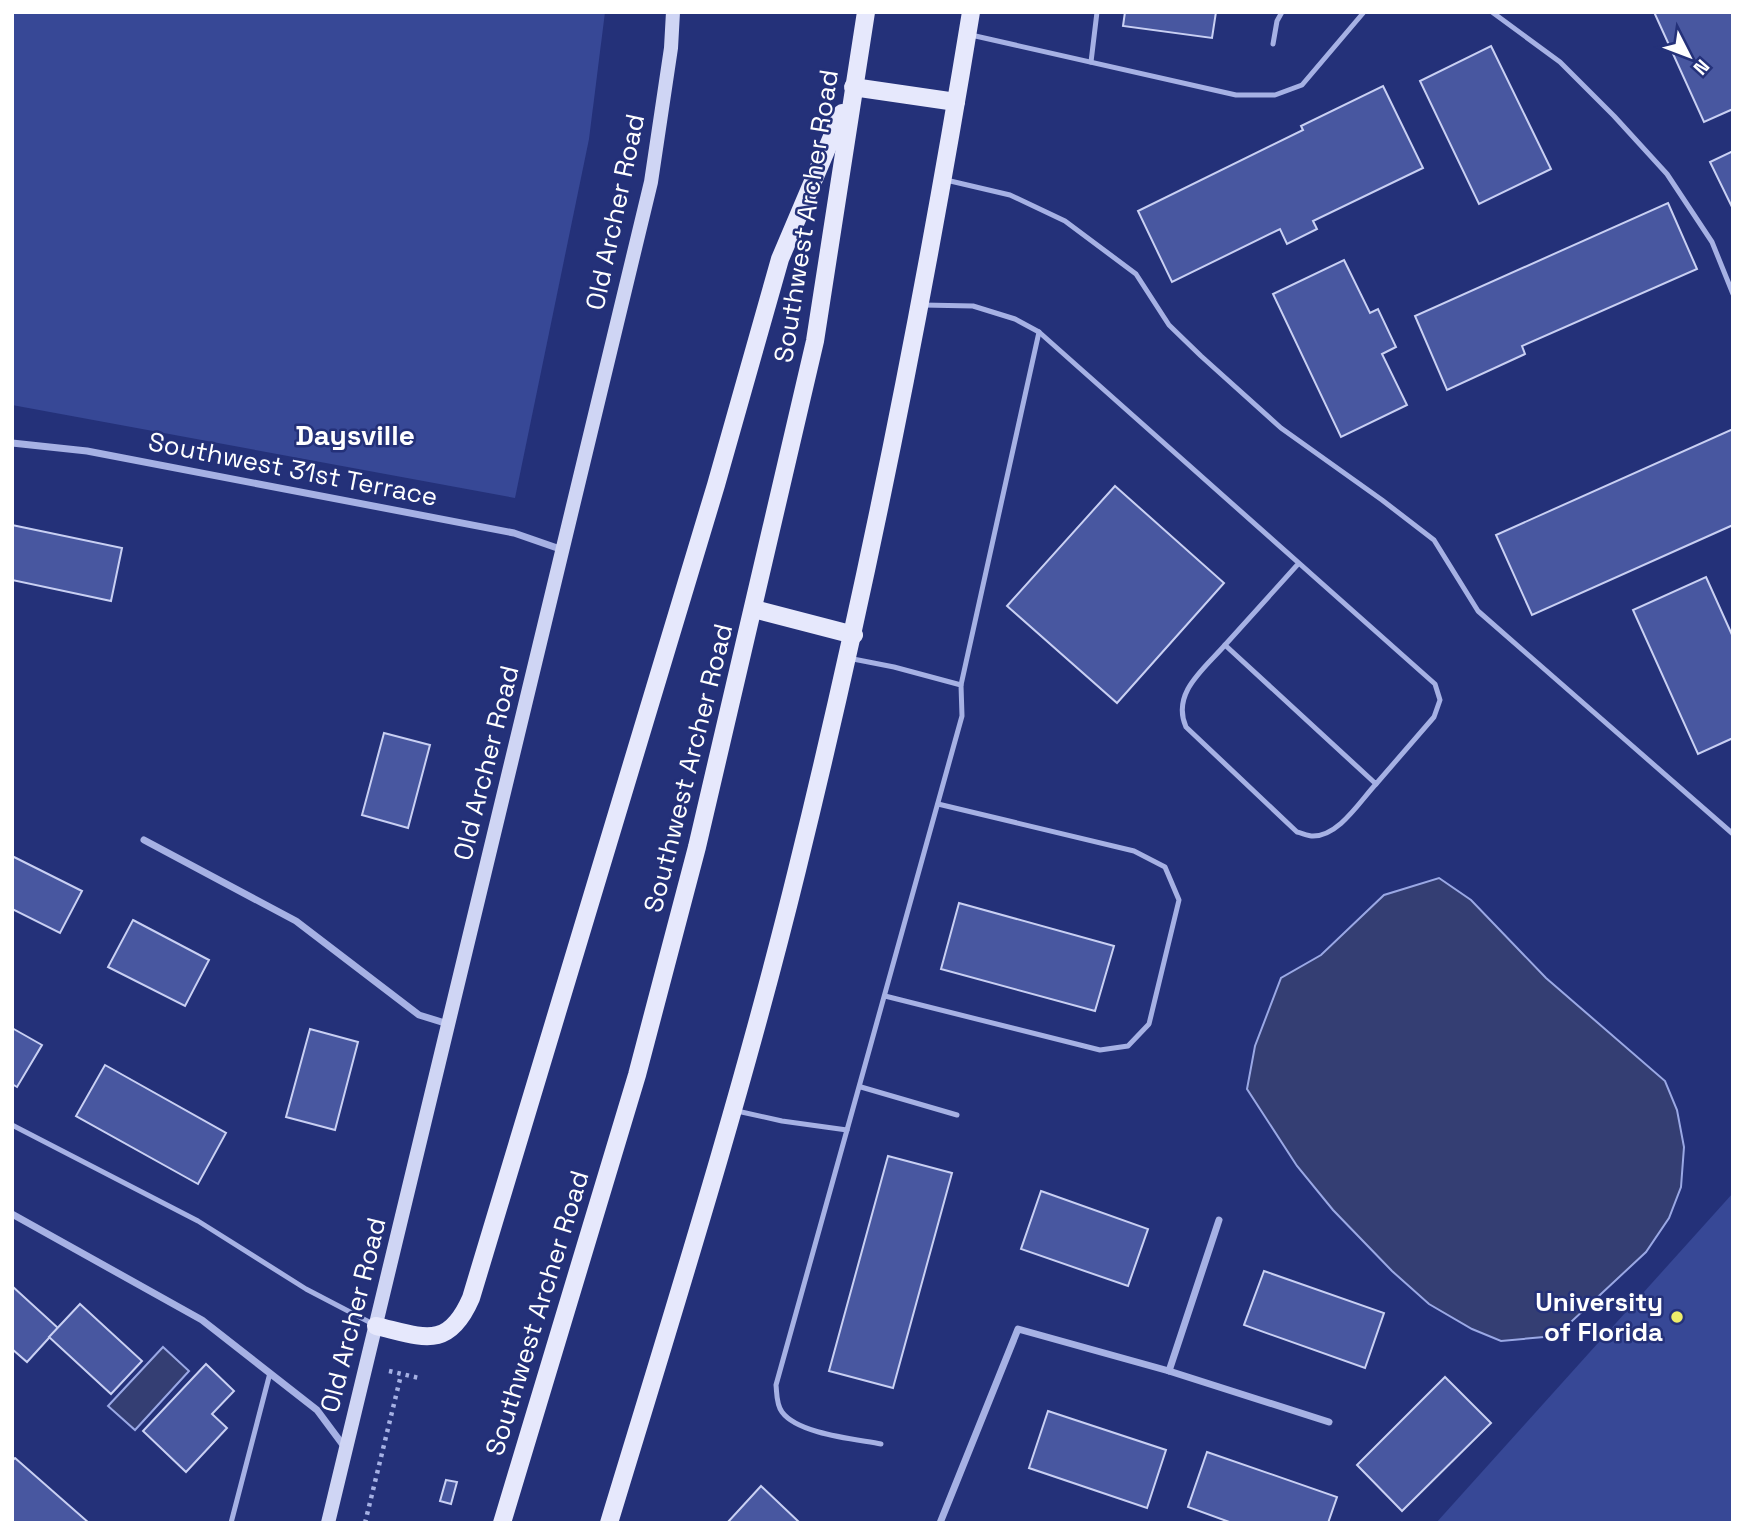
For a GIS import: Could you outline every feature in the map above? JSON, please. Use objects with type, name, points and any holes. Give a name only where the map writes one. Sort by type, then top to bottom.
[{"type":"main road","name":"Southwest Archer Road","points":[[502,1523],[637,1075],[697,847],[814,341],[866,12]]},
{"type":"main road","points":[[609,1523],[733,1110],[796,873],[854,635],[920,305],[971,12]]},
{"type":"main road","points":[[376,1326],[417,1336],[443,1334],[455,1327],[462,1318],[471,1298],[716,485],[780,259],[853,87],[956,102]]},
{"type":"main road","points":[[754,609],[854,635]]},
{"type":"street","name":"Old Archer Road","points":[[328,1523],[651,182],[671,48],[673,12]]},
{"type":"street","name":"Southwest 31st Terrace","points":[[12,443],[87,452],[500,530],[563,550]]},
{"type":"street","points":[[144,840],[296,921],[419,1015],[448,1025]]},
{"type":"street","points":[[12,1214],[202,1320],[317,1410],[346,1449]]},
{"type":"street","points":[[1169,1371],[1219,1220]]},
{"type":"street","points":[[940,1523],[1018,1329],[1169,1371],[1329,1422]]},
{"type":"lane","points":[[1091,62],[1097,12]]},
{"type":"lane","points":[[1273,44],[1277,20],[1282,12]]},
{"type":"lane","points":[[968,34],[1237,95],[1275,94],[1301,85],[1364,12]]},
{"type":"lane","points":[[1492,12],[1560,62],[1667,174],[1712,242],[1733,293]]},
{"type":"lane","points":[[943,179],[1010,195],[1065,221],[1136,274],[1169,325],[1201,356],[1281,428],[1434,540],[1478,611],[1733,834]]},
{"type":"lane","points":[[920,305],[972,306],[1015,319],[1039,331],[1435,684],[1440,701],[1434,717],[1339,824],[1326,833],[1312,836],[1297,832],[1186,727],[1181,716],[1182,701],[1190,684],[1299,563]]},
{"type":"lane","points":[[881,1444],[809,1429],[793,1422],[778,1404],[776,1384],[861,1087],[962,716],[961,685],[1039,331]]},
{"type":"lane","points":[[1225,645],[1376,784]]},
{"type":"lane","points":[[848,658],[961,685]]},
{"type":"lane","points":[[885,996],[1100,1050],[1128,1046],[1149,1024],[1179,900],[1165,867],[1134,851],[938,804]]},
{"type":"lane","points":[[861,1087],[957,1115]]},
{"type":"lane","points":[[733,1110],[782,1121],[847,1130]]},
{"type":"lane","points":[[12,1125],[198,1221],[306,1289],[376,1326]]},
{"type":"lane","points":[[231,1523],[270,1373]]},
{"type":"path","points":[[388,1371],[419,1378]]},
{"type":"path","points":[[365,1523],[401,1375]]},
{"type":"shaded area","points":[[12,12],[605,12],[589,139],[515,498],[12,405]]},
{"type":"shaded area","points":[[1439,878],[1471,900],[1546,978],[1665,1081],[1677,1110],[1684,1147],[1681,1187],[1669,1218],[1646,1252],[1571,1322],[1544,1337],[1501,1341],[1472,1329],[1429,1304],[1392,1271],[1333,1210],[1297,1166],[1247,1089],[1255,1046],[1281,978],[1321,955],[1384,895]]},
{"type":"shaded area","name":"University of Florida","points":[[1733,1193],[1733,1523],[1436,1523]]},
{"type":"shaded area","points":[[163,1347],[189,1371],[135,1430],[108,1406]]},
{"type":"building","points":[[1125,12],[1216,12],[1212,38],[1123,26]]},
{"type":"building","points":[[1654,12],[1733,12],[1733,109],[1704,122]]},
{"type":"building","points":[[1491,46],[1551,169],[1479,204],[1420,81]]},
{"type":"building","points":[[1383,86],[1423,168],[1313,221],[1317,229],[1287,244],[1280,229],[1172,282],[1138,211],[1303,130],[1301,126]]},
{"type":"building","points":[[1733,151],[1733,209],[1710,162]]},
{"type":"building","points":[[1668,203],[1697,269],[1522,346],[1525,354],[1447,390],[1415,316]]},
{"type":"building","points":[[1344,260],[1370,313],[1378,309],[1396,347],[1382,354],[1407,405],[1341,437],[1273,294]]},
{"type":"building","points":[[1733,429],[1733,525],[1532,615],[1496,535]]},
{"type":"building","points":[[1115,486],[1224,583],[1117,703],[1007,606]]},
{"type":"building","points":[[12,525],[122,548],[111,601],[12,580]]},
{"type":"building","points":[[1706,577],[1733,637],[1733,738],[1698,754],[1633,610]]},
{"type":"building","points":[[384,733],[430,745],[408,828],[362,815]]},
{"type":"building","points":[[12,856],[82,891],[60,933],[12,909]]},
{"type":"building","points":[[959,903],[1114,946],[1095,1011],[941,969]]},
{"type":"building","points":[[133,920],[209,960],[185,1006],[108,967]]},
{"type":"building","points":[[12,1028],[42,1045],[17,1087],[12,1084]]},
{"type":"building","points":[[310,1029],[358,1042],[335,1130],[286,1117]]},
{"type":"building","points":[[105,1065],[226,1133],[198,1184],[76,1116]]},
{"type":"building","points":[[888,1156],[952,1173],[893,1388],[829,1371]]},
{"type":"building","points":[[1041,1191],[1148,1229],[1128,1286],[1021,1249]]},
{"type":"building","points":[[1264,1271],[1384,1313],[1365,1368],[1244,1325]]},
{"type":"building","points":[[12,1286],[58,1328],[27,1362],[12,1349]]},
{"type":"building","points":[[80,1304],[142,1361],[111,1394],[49,1337]]},
{"type":"building","points":[[206,1364],[234,1391],[212,1414],[227,1428],[186,1472],[143,1431]]},
{"type":"building","points":[[1445,1377],[1491,1423],[1402,1511],[1357,1465]]},
{"type":"building","points":[[1048,1411],[1166,1450],[1147,1508],[1029,1468]]},
{"type":"building","points":[[1207,1452],[1337,1497],[1328,1523],[1232,1523],[1188,1507]]},
{"type":"building","points":[[15,1458],[89,1523],[12,1523],[12,1461]]},
{"type":"building","points":[[446,1480],[457,1482],[451,1504],[440,1501]]},
{"type":"building","points":[[761,1486],[800,1523],[727,1523]]},
{"type":"place","name":"University of Florida","points":[[1677,1317]]},
{"type":"district","name":"Daysville","points":[[355,435]]}]
